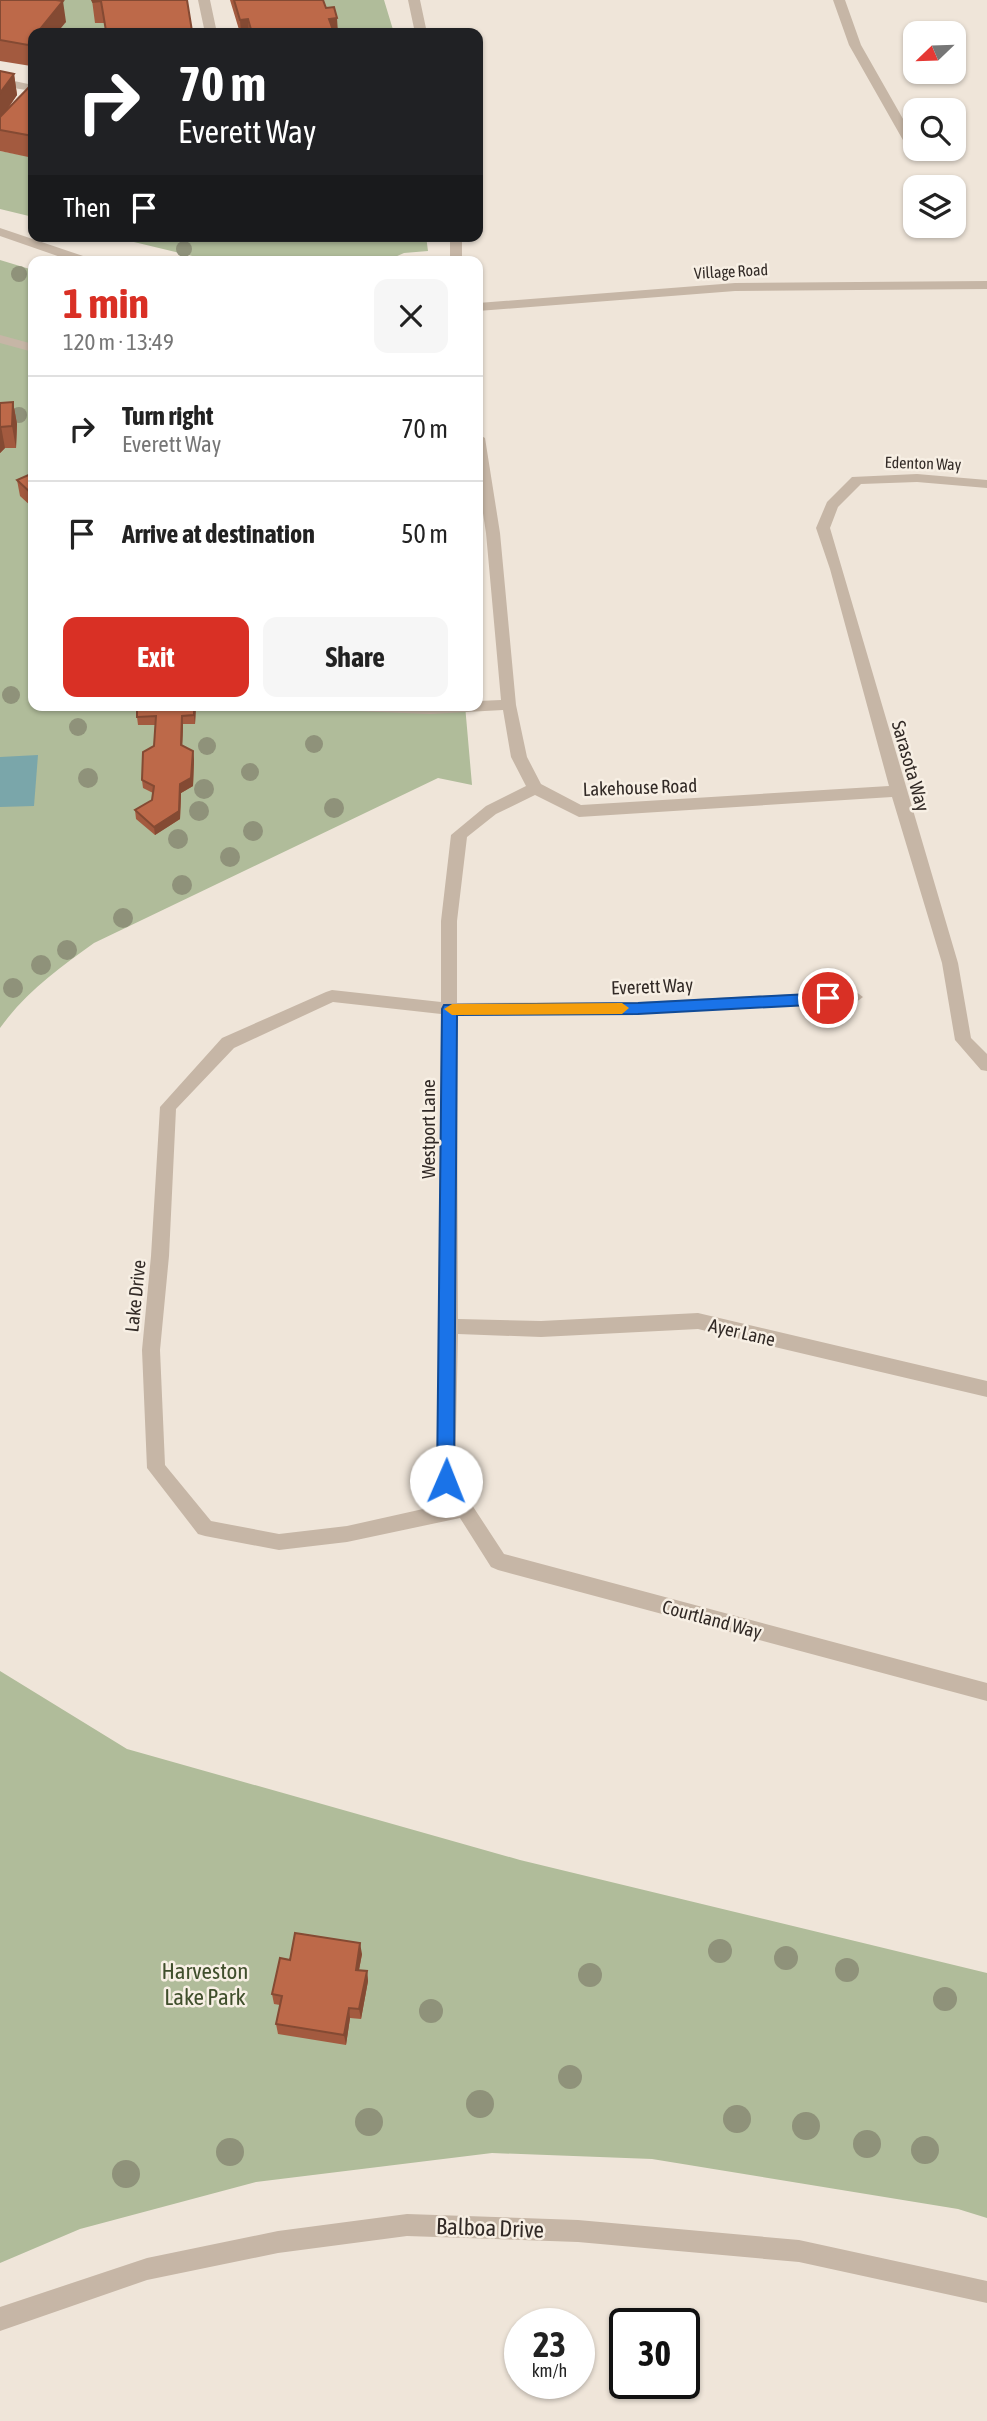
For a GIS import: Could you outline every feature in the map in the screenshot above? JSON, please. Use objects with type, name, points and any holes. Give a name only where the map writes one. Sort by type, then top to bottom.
[{"type":"street","points":[[204,0],[210,28]]},
{"type":"street","points":[[414,0],[420,28]]},
{"type":"street","points":[[839,0],[855,45],[903,130]]},
{"type":"street","points":[[0,82],[28,87]]},
{"type":"street","points":[[1,233],[70,256]]},
{"type":"street","name":"Village Road","points":[[483,307],[735,287],[987,285]]},
{"type":"street","points":[[0,339],[28,347]]},
{"type":"street","points":[[483,470],[493,533],[509,705],[519,757],[535,788]]},
{"type":"street","name":"Edenton Way","points":[[857,480],[918,478],[987,484]]},
{"type":"street","name":"Sarasota Way","points":[[857,480],[832,505],[823,528],[950,963],[963,1040],[987,1065]]},
{"type":"street","points":[[483,707],[509,705]]},
{"type":"street","name":"Lakehouse Road","points":[[535,788],[579,811],[898,791]]},
{"type":"street","name":"Westport Lane","points":[[463,1509],[446,1481],[449,1326],[449,921],[459,835],[491,810],[535,788]]},
{"type":"street","name":"Lake Drive","points":[[450,1009],[332,996],[228,1043],[168,1107],[160,1256],[151,1350],[156,1468],[205,1528],[279,1542],[346,1534],[463,1509]]},
{"type":"street","name":"Everett Way","points":[[450,1009],[638,1008],[855,997]]},
{"type":"street","name":"Ayer Lane","points":[[449,1326],[541,1329],[698,1321],[987,1389]]},
{"type":"street","name":"Courtland Way","points":[[463,1509],[498,1561],[987,1692]]},
{"type":"street","name":"Balboa Drive","points":[[0,2319],[147,2269],[278,2242],[407,2225],[578,2231],[799,2250],[987,2292]]},
{"type":"green space","points":[[0,0],[98,0],[95,23],[104,23],[105,28],[61,28],[65,23]]},
{"type":"green space","points":[[317,0],[384,0],[392,28],[333,28]]},
{"type":"green space","points":[[0,151],[28,156],[28,216],[0,209]]},
{"type":"green space","points":[[134,242],[427,242],[428,251],[397,256],[192,256]]},
{"type":"green space","points":[[0,260],[28,268],[28,711],[466,711],[472,785],[438,778],[94,943],[32,992],[0,1028]]},
{"type":"green space","name":"Harveston Lake Park","points":[[0,1671],[127,1749],[520,1860],[987,1973],[987,2218],[958,2209],[652,2159],[492,2153],[256,2182],[80,2229],[0,2263]]},
{"type":"water","points":[[38,755],[34,806],[0,807],[0,757]]},
{"type":"building","points":[[0,0],[63,1],[41,28],[28,28],[28,45],[0,40]]},
{"type":"building","points":[[92,0],[187,0],[192,28],[106,28],[101,1]]},
{"type":"building","points":[[234,0],[323,0],[326,8],[334,7],[337,18],[329,19],[332,28],[251,28],[248,19],[240,20]]},
{"type":"building","points":[[0,71],[14,74],[0,93]]},
{"type":"building","points":[[28,88],[28,135],[0,130],[0,117]]},
{"type":"building","points":[[13,402],[12,426],[0,427],[0,403]]},
{"type":"building","points":[[28,475],[28,490],[17,480]]},
{"type":"building","points":[[137,711],[194,711],[194,715],[182,716],[181,745],[193,751],[191,778],[180,784],[179,811],[154,827],[135,810],[152,800],[154,786],[142,780],[143,752],[154,746],[156,716],[137,717]]},
{"type":"building","points":[[295,1933],[360,1943],[356,1970],[367,1971],[359,2009],[349,2008],[344,2035],[276,2024],[282,1996],[272,1994],[280,1958],[290,1960]]},
{"type":"slow traffic","points":[[452,1009],[622,1008]]},
{"type":"route","points":[[446,1481],[450,1009],[638,1008],[828,998]]}]
